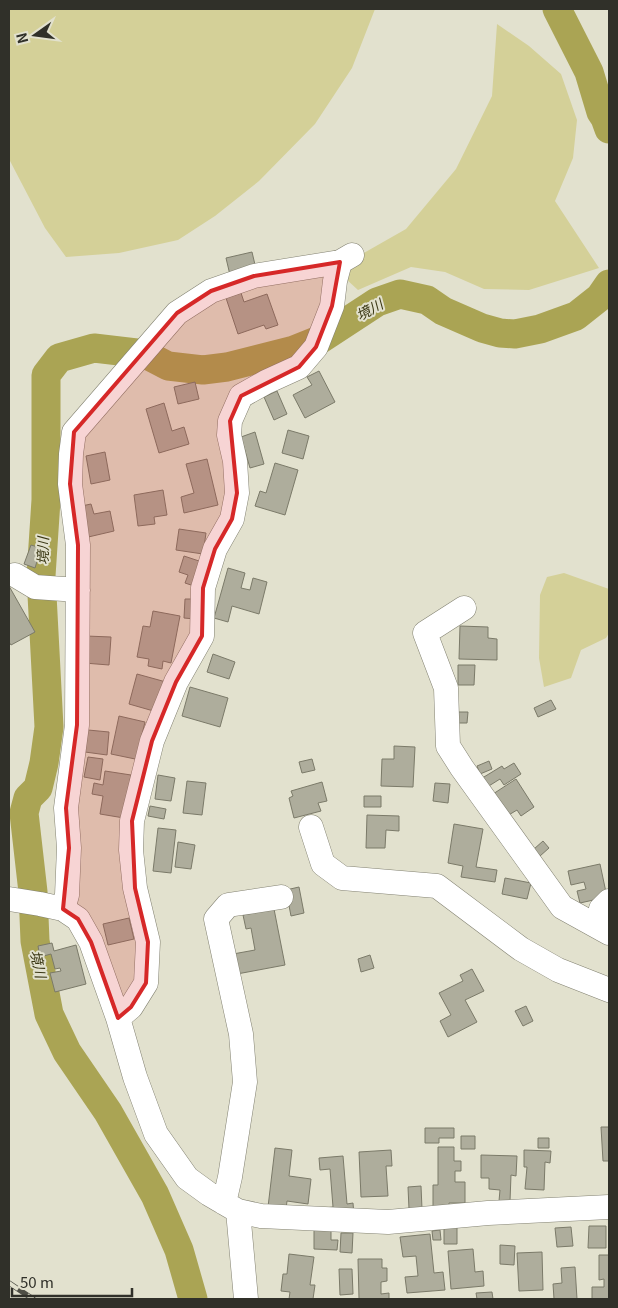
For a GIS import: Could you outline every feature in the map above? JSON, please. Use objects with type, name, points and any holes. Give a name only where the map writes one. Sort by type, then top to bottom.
[{"type":"street","points":[[52,906],[67,895],[66,808],[78,725],[78,545],[70,484],[74,432],[177,313],[211,291],[254,276],[346,258],[335,281],[332,306],[320,337],[299,367],[241,396],[230,420],[229,435],[235,461],[238,493],[232,519],[215,549],[203,588],[202,636],[176,682],[152,741],[132,821],[131,850],[135,888],[148,942],[146,982],[131,1007],[118,1018]]},
{"type":"street","points":[[33,583],[78,590]]},
{"type":"street","points":[[464,608],[425,633],[446,688],[448,746],[562,907],[605,931]]},
{"type":"street","points":[[311,827],[322,864],[342,878],[437,886],[521,949],[558,970],[609,990]]},
{"type":"street","points":[[246,1299],[231,1207],[246,1082],[241,1034],[216,919],[228,905],[281,898]]},
{"type":"street","points":[[9,900],[52,906],[78,920],[91,942],[118,1018],[135,1077],[156,1134],[187,1178],[231,1207],[261,1216],[388,1222],[488,1212],[609,1207]]},
{"type":"street","points":[[605,931],[601,910],[609,901]]},
{"type":"highlighted area","points":[[340,262],[332,306],[316,347],[299,367],[241,396],[230,421],[237,493],[232,519],[215,549],[203,588],[202,636],[176,682],[152,741],[132,821],[135,888],[148,942],[146,983],[131,1007],[118,1018],[91,942],[78,919],[63,909],[69,848],[66,808],[77,725],[78,545],[70,484],[74,432],[177,313],[211,291],[254,276]]},
{"type":"shaded area","points":[[9,9],[375,9],[352,68],[315,124],[259,181],[215,216],[178,240],[119,253],[66,257],[45,228],[9,159]]},
{"type":"shaded area","points":[[497,24],[529,46],[561,74],[577,120],[573,158],[555,201],[599,268],[529,290],[484,289],[445,272],[411,267],[358,290],[346,279],[348,262],[406,229],[456,169],[492,96]]},
{"type":"shaded area","points":[[564,573],[609,589],[609,633],[606,638],[581,650],[571,678],[544,687],[539,658],[540,595],[547,577]]},
{"type":"building","points":[[252,252],[256,269],[230,275],[226,258]]},
{"type":"building","points":[[241,293],[244,302],[267,294],[278,325],[266,329],[264,325],[238,334],[226,298]]},
{"type":"building","points":[[319,371],[335,402],[305,418],[293,395],[312,385],[307,377]]},
{"type":"building","points":[[195,382],[199,399],[178,404],[174,387]]},
{"type":"building","points":[[277,391],[287,414],[274,420],[264,397]]},
{"type":"building","points":[[164,403],[172,431],[184,427],[189,444],[159,453],[146,409]]},
{"type":"building","points":[[288,430],[309,436],[303,459],[282,453]]},
{"type":"building","points":[[255,432],[264,464],[250,468],[241,437]]},
{"type":"building","points":[[105,452],[110,480],[91,484],[86,456]]},
{"type":"building","points":[[207,459],[218,505],[184,513],[181,497],[194,493],[186,464]]},
{"type":"building","points":[[275,463],[298,470],[285,515],[255,506],[260,491],[266,493]]},
{"type":"building","points":[[163,490],[167,515],[154,517],[155,524],[138,526],[134,495]]},
{"type":"building","points":[[91,504],[94,514],[110,511],[114,531],[84,538],[77,507]]},
{"type":"building","points":[[179,529],[206,533],[203,554],[176,550]]},
{"type":"building","points":[[31,545],[41,548],[35,568],[24,564]]},
{"type":"building","points":[[184,556],[205,563],[197,587],[185,583],[188,575],[179,572]]},
{"type":"building","points":[[228,568],[245,573],[241,588],[250,590],[253,578],[267,582],[259,614],[232,606],[228,622],[214,618]]},
{"type":"building","points":[[9,586],[35,632],[11,645],[9,642]]},
{"type":"building","points":[[185,599],[196,599],[195,619],[184,618]]},
{"type":"building","points":[[153,611],[180,616],[171,663],[163,661],[162,669],[148,666],[149,659],[137,657],[143,626],[150,627]]},
{"type":"building","points":[[460,626],[488,627],[488,638],[497,639],[497,660],[459,659]]},
{"type":"building","points":[[86,636],[111,637],[109,665],[84,663]]},
{"type":"building","points":[[213,654],[235,662],[229,679],[207,672]]},
{"type":"building","points":[[458,665],[475,665],[474,685],[458,685]]},
{"type":"building","points":[[137,674],[166,682],[157,712],[129,704]]},
{"type":"building","points":[[190,687],[228,698],[220,727],[182,716]]},
{"type":"building","points":[[551,700],[556,709],[538,717],[534,708]]},
{"type":"building","points":[[456,712],[468,712],[467,723],[455,723]]},
{"type":"building","points":[[119,716],[145,722],[139,747],[140,760],[111,754]]},
{"type":"building","points":[[88,730],[109,732],[107,755],[85,752]]},
{"type":"building","points":[[394,746],[415,747],[413,787],[381,786],[382,759],[394,759]]},
{"type":"building","points":[[88,757],[103,759],[100,780],[84,777]]},
{"type":"building","points":[[312,759],[315,770],[302,773],[299,762]]},
{"type":"building","points":[[489,761],[492,769],[480,774],[477,766]]},
{"type":"building","points":[[514,763],[521,774],[504,785],[500,779],[484,789],[479,780],[502,766],[504,769]]},
{"type":"building","points":[[105,771],[131,775],[124,818],[100,814],[103,796],[92,794],[94,783],[103,785]]},
{"type":"building","points":[[158,775],[175,778],[171,801],[155,799]]},
{"type":"building","points":[[516,779],[534,807],[521,816],[517,810],[507,816],[493,794]]},
{"type":"building","points":[[187,781],[206,783],[202,815],[183,813]]},
{"type":"building","points":[[322,782],[327,801],[318,803],[321,811],[294,818],[289,798],[293,796],[291,791]]},
{"type":"building","points":[[435,783],[450,784],[448,803],[433,801]]},
{"type":"building","points":[[364,796],[381,796],[381,807],[364,807]]},
{"type":"building","points":[[150,806],[166,809],[164,819],[148,816]]},
{"type":"building","points":[[367,815],[399,816],[399,831],[386,830],[385,848],[366,848]]},
{"type":"building","points":[[454,824],[483,829],[476,867],[497,870],[495,882],[461,877],[463,866],[448,863]]},
{"type":"building","points":[[158,828],[176,830],[171,873],[153,871]]},
{"type":"building","points":[[543,841],[549,848],[540,856],[534,849]]},
{"type":"building","points":[[178,842],[195,845],[191,869],[175,867]]},
{"type":"building","points":[[600,864],[607,897],[580,903],[577,891],[586,889],[584,882],[571,885],[568,871]]},
{"type":"building","points":[[505,878],[531,883],[527,899],[502,894]]},
{"type":"building","points":[[299,887],[304,913],[291,916],[286,890]]},
{"type":"building","points":[[274,909],[285,965],[237,974],[233,954],[255,950],[251,928],[246,929],[243,915]]},
{"type":"building","points":[[129,918],[134,939],[108,945],[103,924]]},
{"type":"building","points":[[52,943],[54,951],[76,945],[86,984],[55,992],[50,973],[61,971],[60,968],[55,969],[51,954],[40,957],[38,946]]},
{"type":"building","points":[[370,955],[374,968],[361,972],[358,959]]},
{"type":"building","points":[[472,969],[484,991],[465,1000],[477,1022],[448,1037],[440,1021],[451,1015],[439,993],[463,981],[460,975]]},
{"type":"building","points":[[526,1006],[533,1021],[523,1026],[515,1011]]},
{"type":"building","points":[[601,1127],[609,1127],[609,1161],[603,1161]]},
{"type":"building","points":[[425,1128],[454,1128],[454,1138],[439,1138],[439,1143],[425,1143]]},
{"type":"building","points":[[461,1136],[475,1136],[475,1149],[461,1149]]},
{"type":"building","points":[[538,1138],[549,1138],[549,1148],[538,1148]]},
{"type":"building","points":[[438,1147],[454,1147],[454,1161],[461,1161],[461,1171],[455,1171],[455,1182],[465,1182],[465,1203],[449,1203],[449,1212],[433,1212],[433,1185],[438,1185]]},
{"type":"building","points":[[275,1148],[292,1150],[289,1176],[311,1179],[308,1204],[287,1201],[286,1209],[268,1207]]},
{"type":"building","points":[[391,1150],[392,1166],[386,1166],[388,1196],[361,1197],[359,1152]]},
{"type":"building","points":[[524,1150],[551,1151],[550,1163],[545,1162],[544,1190],[525,1189],[527,1167],[524,1167]]},
{"type":"building","points":[[481,1155],[517,1156],[516,1176],[511,1175],[510,1201],[499,1201],[500,1190],[489,1189],[489,1178],[481,1178]]},
{"type":"building","points":[[343,1156],[347,1204],[353,1203],[354,1215],[325,1208],[333,1207],[330,1169],[320,1170],[319,1158]]},
{"type":"building","points":[[421,1186],[422,1209],[409,1209],[408,1187]]},
{"type":"building","points":[[589,1226],[606,1226],[606,1248],[588,1248]]},
{"type":"building","points":[[444,1227],[457,1227],[457,1244],[444,1244]]},
{"type":"building","points":[[571,1227],[573,1246],[557,1247],[555,1228]]},
{"type":"building","points":[[314,1230],[331,1230],[331,1240],[338,1240],[337,1250],[314,1249]]},
{"type":"building","points":[[440,1230],[441,1240],[433,1240],[432,1231]]},
{"type":"building","points":[[341,1233],[353,1233],[352,1253],[340,1252]]},
{"type":"building","points":[[430,1234],[434,1273],[443,1272],[445,1290],[407,1293],[405,1277],[418,1276],[416,1256],[403,1257],[400,1237]]},
{"type":"building","points":[[500,1245],[515,1246],[514,1265],[500,1264]]},
{"type":"building","points":[[473,1249],[475,1272],[483,1271],[484,1286],[451,1289],[448,1251]]},
{"type":"building","points":[[542,1252],[543,1290],[519,1291],[517,1253]]},
{"type":"building","points":[[289,1254],[314,1257],[310,1285],[315,1285],[313,1299],[289,1299],[290,1292],[281,1291],[283,1274],[287,1274]]},
{"type":"building","points":[[599,1255],[609,1255],[609,1299],[592,1299],[592,1287],[604,1287],[604,1279],[599,1280]]},
{"type":"building","points":[[358,1259],[382,1259],[382,1268],[387,1268],[387,1281],[381,1282],[381,1294],[389,1293],[389,1299],[359,1299]]},
{"type":"building","points":[[575,1267],[577,1299],[554,1299],[553,1284],[562,1283],[561,1268]]},
{"type":"building","points":[[339,1269],[352,1269],[353,1294],[340,1295]]},
{"type":"building","points":[[492,1292],[493,1299],[477,1299],[476,1293]]},
{"type":"waterway","name":"境川","points":[[557,9],[589,72],[601,112],[609,129]]},
{"type":"waterway","name":"境川","points":[[193,1299],[179,1250],[155,1195],[108,1112],[67,1052],[49,1014],[35,941],[33,892],[24,813],[28,798],[38,788],[49,727],[41,576],[46,500],[46,375],[59,358],[94,348],[145,354],[168,366],[203,370],[227,367],[294,350],[319,340],[377,302],[400,294],[427,300],[443,311],[482,328],[500,333],[515,334],[540,329],[576,316],[600,297],[609,284]]},
{"type":"railway","points":[[9,1283],[33,1299]]}]
